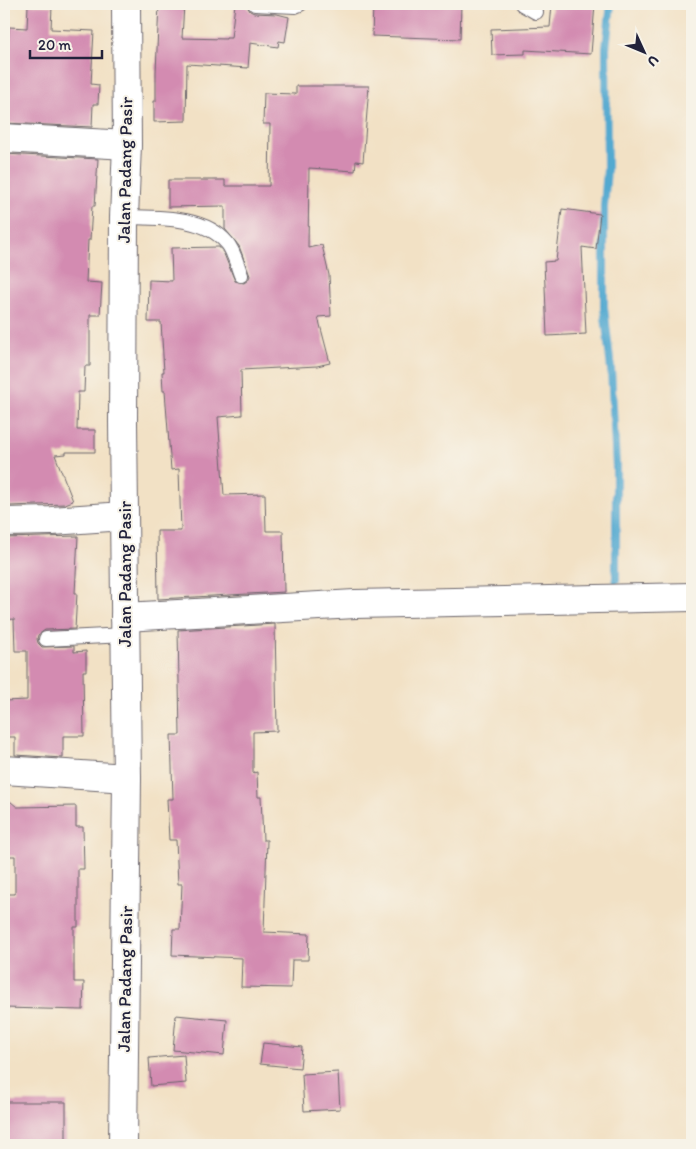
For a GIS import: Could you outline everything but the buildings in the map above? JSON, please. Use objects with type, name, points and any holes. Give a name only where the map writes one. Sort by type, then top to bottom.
[{"type":"main road","name":"Jalan Padang Pasir","points":[[123,1145],[127,778],[124,516],[124,217],[127,145],[126,4]]},
{"type":"main road","points":[[4,138],[127,145]]},
{"type":"main road","points":[[4,522],[124,516]]},
{"type":"main road","points":[[125,626],[355,604],[692,598]]},
{"type":"main road","points":[[4,770],[127,778]]},
{"type":"lane","points":[[255,4],[295,6],[300,4]]},
{"type":"lane","points":[[522,4],[536,12]]},
{"type":"lane","points":[[124,217],[170,218],[200,226],[228,243],[242,274]]},
{"type":"lane","points":[[46,639],[125,626]]},
{"type":"waterway","points":[[611,4],[606,48],[607,169],[604,207],[604,307],[611,369],[616,466],[616,580]]}]
